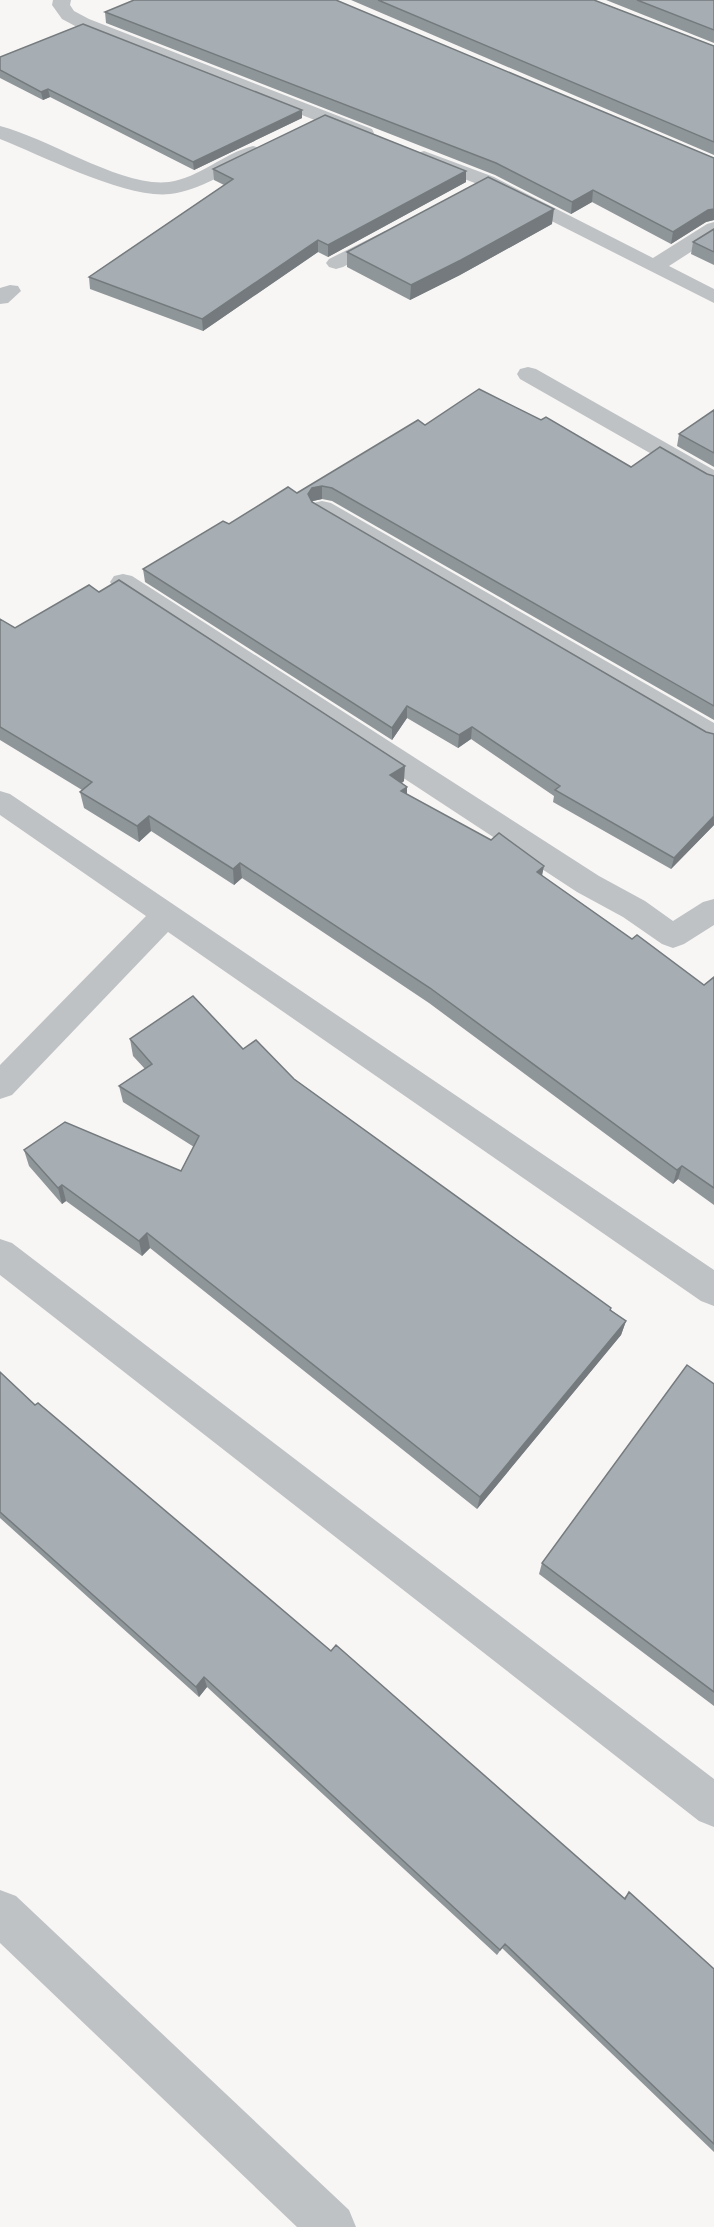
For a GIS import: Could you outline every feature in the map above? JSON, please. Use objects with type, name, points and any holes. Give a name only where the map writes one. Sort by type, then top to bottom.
[{"type":"street","points":[[62,0],[60,5],[68,15],[83,23],[379,139]]},
{"type":"street","points":[[304,127],[325,117]]},
{"type":"street","points":[[0,132],[137,187],[170,188],[190,182],[273,142]]},
{"type":"street","points":[[411,152],[487,182],[714,297]]},
{"type":"street","points":[[467,192],[487,182]]},
{"type":"street","points":[[336,263],[407,225]]},
{"type":"street","points":[[654,266],[714,228]]},
{"type":"street","points":[[528,374],[714,480]]},
{"type":"street","points":[[322,508],[714,735]]},
{"type":"street","points":[[123,582],[588,884],[634,909],[674,936],[714,910]]},
{"type":"street","points":[[0,801],[714,1290]]},
{"type":"street","points":[[4,1076],[167,915]]},
{"type":"street","points":[[0,1254],[714,1806]]},
{"type":"street","points":[[0,1912],[332,2227]]},
{"type":"building","points":[[134,0],[336,0],[714,158],[714,209],[708,210],[673,232],[593,190],[572,202],[496,163],[105,12]]},
{"type":"building","points":[[378,0],[594,0],[714,46],[714,142]]},
{"type":"building","points":[[637,0],[714,0],[714,30]]},
{"type":"building","points":[[83,24],[302,110],[193,162],[48,89],[41,92],[0,70],[0,57]]},
{"type":"building","points":[[325,115],[466,171],[328,245],[318,240],[202,319],[89,277],[233,179],[213,169]]},
{"type":"building","points":[[488,177],[554,209],[411,285],[347,252]]},
{"type":"building","points":[[714,229],[714,252],[693,242]]},
{"type":"building","points":[[479,389],[541,420],[546,417],[631,467],[660,447],[714,476],[714,706],[332,488],[322,486],[312,488],[308,494],[312,502],[706,732],[714,734],[714,816],[674,858],[555,790],[560,786],[472,727],[459,735],[407,706],[392,728],[143,569],[223,521],[229,524],[288,487],[297,493],[418,420],[425,425]]},
{"type":"building","points":[[714,410],[714,453],[679,434]]},
{"type":"building","points":[[119,580],[405,766],[390,775],[407,787],[401,791],[491,840],[499,833],[544,866],[537,872],[632,939],[637,935],[704,985],[714,977],[714,1188],[682,1166],[677,1170],[430,988],[240,863],[233,869],[149,816],[137,826],[80,792],[92,782],[0,727],[0,619],[15,628],[89,585],[99,592]]},
{"type":"building","points":[[193,996],[243,1049],[256,1040],[294,1079],[626,1321],[480,1497],[147,1233],[139,1241],[62,1185],[58,1188],[24,1150],[65,1122],[181,1171],[199,1136],[119,1086],[152,1064],[130,1039]]},
{"type":"building","points":[[687,1365],[714,1384],[714,1692],[542,1563]]},
{"type":"building","points":[[0,1372],[35,1405],[38,1403],[331,1651],[336,1645],[625,1899],[629,1892],[714,1969],[714,2144],[505,1944],[500,1950],[204,1677],[196,1687],[0,1512]]}]
